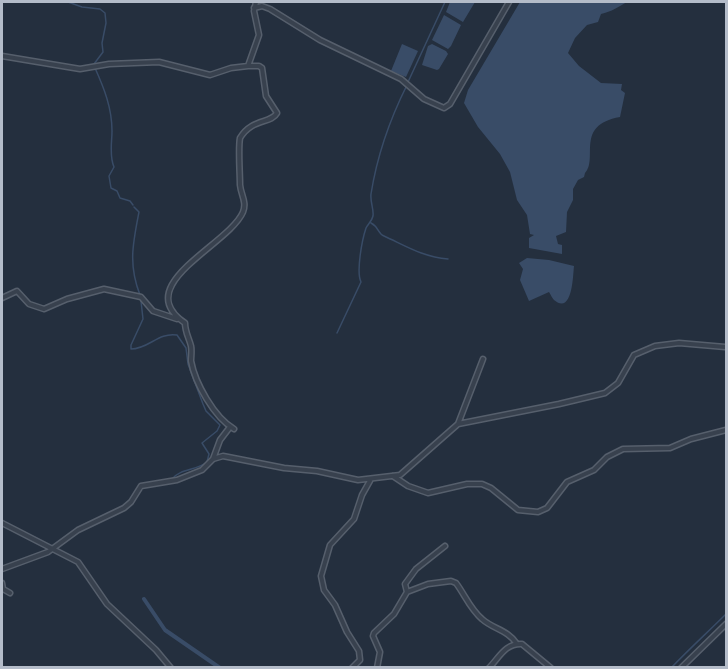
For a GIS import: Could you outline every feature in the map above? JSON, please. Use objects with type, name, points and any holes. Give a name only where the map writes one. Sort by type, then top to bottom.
[{"type":"street","points":[[248,66],[259,35],[256,2]]},
{"type":"street","points":[[255,8],[262,6],[270,9],[320,40],[401,79],[424,99],[444,108],[450,104],[509,2]]},
{"type":"street","points":[[2,56],[80,69],[109,64],[159,62],[210,75],[237,67],[259,66],[262,68],[266,96],[276,110],[276,115],[254,123],[240,138],[240,184],[245,204],[244,210],[235,226],[193,261],[169,287],[167,302],[178,320]]},
{"type":"street","points":[[2,298],[17,291],[29,304],[44,309],[67,299],[106,289],[141,297],[153,311],[185,323],[192,349],[192,364],[203,392],[209,403],[232,428],[220,440],[213,459],[202,470],[177,480],[141,486],[129,505],[81,528],[50,549],[2,569]]},
{"type":"street","points":[[458,424],[605,393],[618,383],[634,355],[655,346],[673,343],[725,347]]},
{"type":"street","points":[[213,459],[224,456],[358,480],[402,473],[458,424],[483,358]]},
{"type":"street","points":[[393,476],[408,486],[428,493],[467,484],[482,484],[494,490],[518,510],[538,512],[547,508],[567,482],[594,470],[614,453],[628,447],[670,447],[726,430]]},
{"type":"street","points":[[352,668],[360,660],[359,651],[350,638],[335,605],[324,590],[321,576],[330,545],[354,519],[362,495],[371,479]]},
{"type":"street","points":[[2,523],[78,562],[106,604],[156,650],[171,668]]},
{"type":"street","points":[[407,592],[405,584],[412,573],[445,546]]},
{"type":"street","points":[[377,668],[380,652],[373,636],[374,633],[394,614],[407,592],[428,584],[454,582],[477,614],[488,624],[502,630],[517,644]]},
{"type":"street","points":[[2,583],[3,589],[10,593]]},
{"type":"street","points":[[681,668],[726,624]]},
{"type":"street","points":[[489,668],[505,649],[517,644],[522,644],[551,668]]},
{"type":"water","points":[[450,2],[475,2],[463,22],[446,12]]},
{"type":"water","points":[[520,2],[627,2],[601,14],[598,22],[587,25],[575,38],[568,53],[579,66],[601,83],[622,84],[621,90],[625,93],[620,117],[606,121],[597,127],[592,135],[589,167],[584,177],[578,180],[573,189],[573,200],[567,212],[566,232],[556,236],[558,244],[562,245],[562,254],[529,248],[529,238],[534,235],[530,234],[527,215],[517,200],[510,172],[464,103],[468,90]]},
{"type":"water","points":[[444,15],[461,25],[448,49],[432,40]]},
{"type":"water","points":[[402,44],[418,51],[406,77],[391,71]]},
{"type":"water","points":[[432,44],[448,54],[437,70],[422,65],[428,46]]},
{"type":"water","points":[[527,258],[574,266],[571,292],[565,302],[560,303],[554,300],[549,292],[529,301],[520,280],[523,269],[519,263]]},
{"type":"waterway","points":[[68,2],[82,7],[100,9],[105,13],[103,52],[94,64]]},
{"type":"waterway","points":[[408,82],[445,2]]},
{"type":"waterway","points":[[95,68],[111,114],[111,154],[114,167],[109,176],[111,188],[117,191],[120,198],[130,201],[133,205]]},
{"type":"waterway","points":[[337,333],[361,282],[360,256],[366,228],[373,216],[371,194],[377,166],[390,124],[407,85]]},
{"type":"waterway","points":[[134,207],[139,212],[133,263],[140,295]]},
{"type":"waterway","points":[[371,223],[382,235],[407,247],[431,256],[448,259]]},
{"type":"waterway","points":[[141,301],[143,319],[131,349],[164,336],[177,335],[186,348],[188,364],[206,411],[220,425],[217,431],[202,443],[209,454],[207,462],[180,473],[172,479]]},
{"type":"waterway","points":[[2,415],[2,421]]},
{"type":"waterway","points":[[144,599],[165,630],[220,668]]},
{"type":"waterway","points":[[671,668],[726,614]]}]
